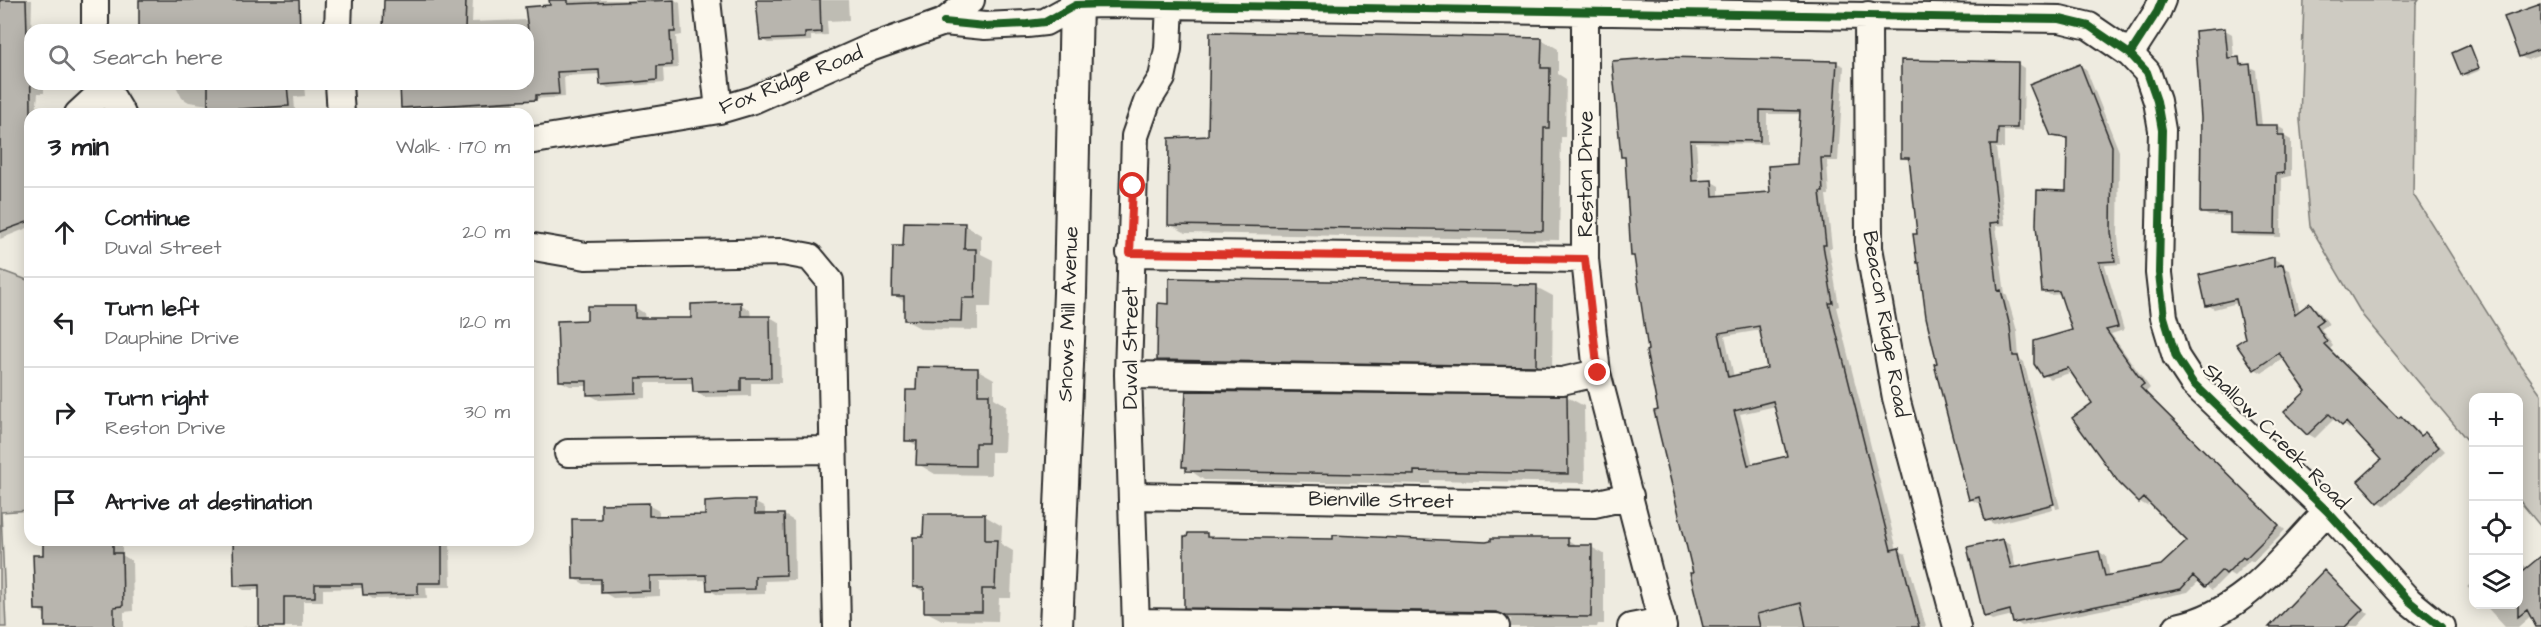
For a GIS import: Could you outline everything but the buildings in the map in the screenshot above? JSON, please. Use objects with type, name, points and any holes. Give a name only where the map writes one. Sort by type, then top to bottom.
[{"type":"main road","name":"Snows Mill Avenue","points":[[1056,627],[1070,293],[1074,2]]},
{"type":"street","points":[[95,0],[95,24]]},
{"type":"street","points":[[338,24],[339,0]]},
{"type":"street","points":[[707,0],[719,111]]},
{"type":"street","name":"Fox Ridge Road","points":[[534,140],[719,111],[753,100],[870,48],[944,22],[971,0]]},
{"type":"street","points":[[2130,54],[2157,12],[2162,0]]},
{"type":"street","name":"Fox Ridge Road","points":[[944,22],[985,27],[1046,22],[1074,2]]},
{"type":"street","name":"Shallow Creek Road","points":[[1074,2],[1585,6],[2060,19],[2089,26],[2130,54],[2147,72],[2157,101],[2162,130],[2159,273],[2164,317],[2176,357],[2193,383],[2327,511],[2409,600],[2441,627]]},
{"type":"street","name":"Duval Street","points":[[1137,624],[1128,375],[1135,136],[1147,102],[1162,78],[1168,49],[1170,4]]},
{"type":"street","name":"Reston Drive","points":[[1585,6],[1585,259],[1598,373],[1663,624]]},
{"type":"street","name":"Beacon Ridge Road","points":[[1868,15],[1869,248],[1896,398],[1957,627]]},
{"type":"street","points":[[84,108],[102,90]]},
{"type":"street","points":[[107,90],[118,108]]},
{"type":"street","points":[[339,90],[341,108]]},
{"type":"street","points":[[534,247],[586,256],[783,252],[810,258],[830,280],[837,627]]},
{"type":"street","points":[[1130,253],[1585,259]]},
{"type":"street","points":[[1128,375],[1562,381],[1598,373]]},
{"type":"street","points":[[568,453],[833,450]]},
{"type":"street","name":"Bienville Street","points":[[1132,496],[1594,504],[1630,496]]},
{"type":"street","points":[[2177,627],[2224,611],[2248,594],[2327,511]]},
{"type":"street","points":[[1137,624],[1496,627]]},
{"type":"street","points":[[1630,627],[1663,624]]},
{"type":"shaded area","points":[[2304,0],[2419,0],[2416,4],[2413,194],[2518,362],[2541,394],[2541,527],[2523,505],[2523,393],[2469,393],[2469,442],[2363,316],[2310,226],[2300,120]]},
{"type":"shaded area","points":[[0,270],[24,279],[24,510],[1,512],[6,627],[0,627]]},
{"type":"cycle path","points":[[2162,0],[2157,12],[2130,54],[2147,72],[2157,101],[2162,130],[2159,273],[2164,317],[2176,357],[2193,383],[2327,511],[2409,601],[2441,627]]},
{"type":"cycle path","points":[[944,22],[985,26],[1045,22],[1076,5],[1103,4],[2060,19],[2089,26],[2130,54]]},
{"type":"route","points":[[1133,186],[1130,253],[1585,259],[1598,373]]}]
